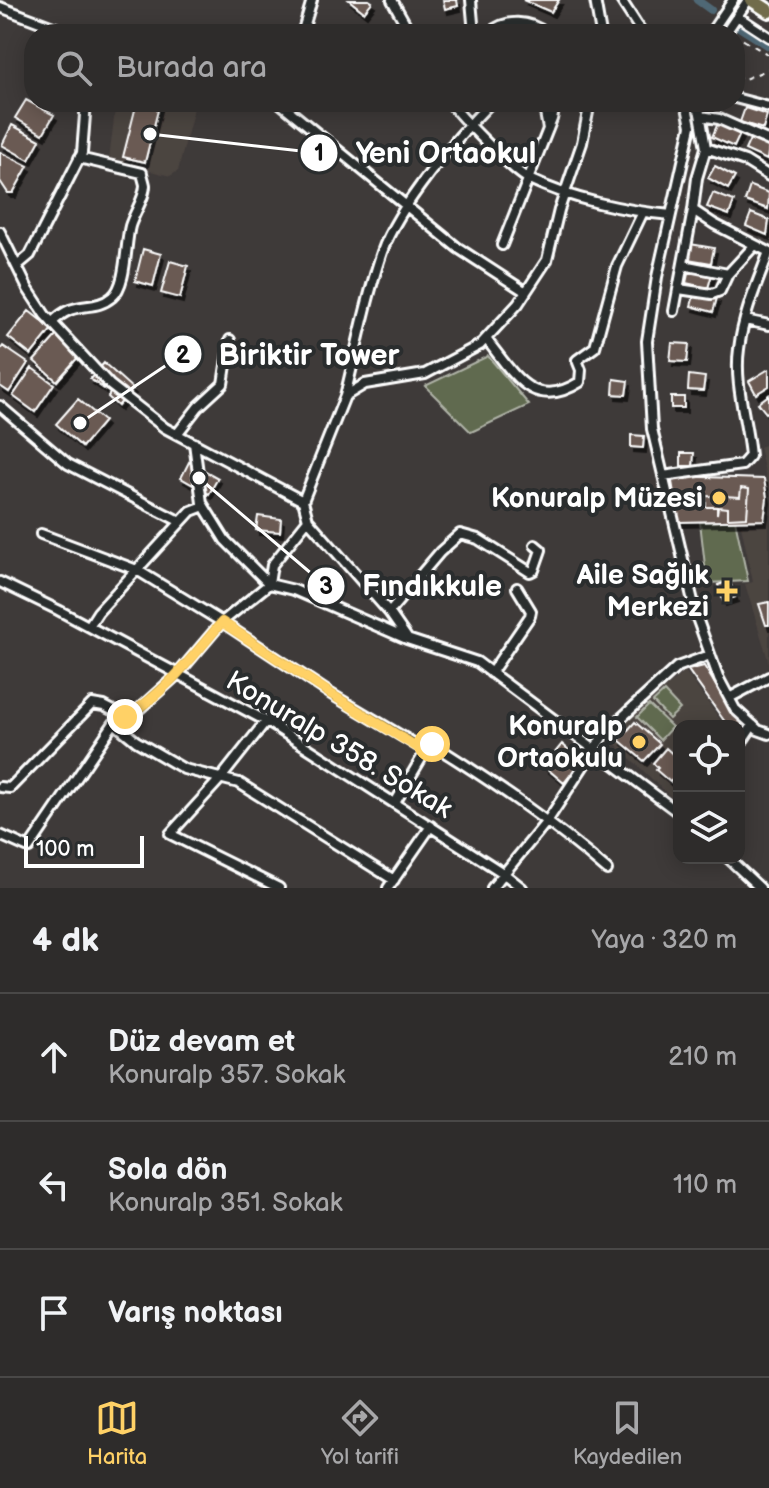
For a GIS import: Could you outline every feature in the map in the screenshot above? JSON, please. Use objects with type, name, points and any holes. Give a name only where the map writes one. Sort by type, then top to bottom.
[{"type":"highway","points":[[750,0],[769,11]]},
{"type":"street","points":[[305,24],[312,0]]},
{"type":"street","points":[[392,0],[405,24]]},
{"type":"street","points":[[471,0],[473,24]]},
{"type":"street","points":[[595,0],[599,24]]},
{"type":"street","points":[[621,0],[637,24]]},
{"type":"street","points":[[717,24],[733,0]]},
{"type":"street","points":[[732,24],[750,0]]},
{"type":"street","points":[[0,7],[45,24]]},
{"type":"street","points":[[737,16],[769,37]]},
{"type":"street","points":[[745,101],[769,107]]},
{"type":"street","points":[[17,266],[30,255],[82,153],[85,112]]},
{"type":"street","points":[[291,112],[458,248],[526,292]]},
{"type":"street","points":[[459,112],[529,179],[565,193],[643,212],[671,215]]},
{"type":"street","points":[[407,639],[389,612],[308,520],[303,501],[345,396],[383,249],[407,207],[481,112]]},
{"type":"street","points":[[545,112],[548,129]]},
{"type":"street","points":[[502,245],[553,112]]},
{"type":"street","points":[[345,396],[365,384],[425,374],[486,339],[526,292],[547,260],[582,143],[588,112]]},
{"type":"street","points":[[769,141],[700,112],[689,112],[691,126],[657,277],[647,341],[652,429],[697,618],[735,709],[769,734]]},
{"type":"street","points":[[674,311],[697,178],[706,148],[700,112]]},
{"type":"street","points":[[706,148],[745,161],[769,176]]},
{"type":"street","points":[[52,323],[74,306],[93,305],[111,298],[120,288],[130,228],[145,185],[142,173],[79,158]]},
{"type":"street","points":[[663,476],[742,465],[750,456],[740,392],[738,351],[745,320],[769,252],[693,210]]},
{"type":"street","points":[[486,339],[518,379],[543,394],[562,393],[580,382],[581,370],[577,360],[595,347],[617,266],[643,212]]},
{"type":"street","points":[[0,232],[28,289],[52,323],[110,385],[165,428],[303,501]]},
{"type":"street","points":[[679,289],[712,294],[720,291],[728,274],[754,246]]},
{"type":"street","points":[[683,265],[728,274]]},
{"type":"street","points":[[745,320],[769,325]]},
{"type":"street","points":[[177,434],[198,407],[223,384],[230,340]]},
{"type":"street","points":[[0,406],[68,464],[181,522]]},
{"type":"street","points":[[194,443],[195,468],[204,506],[225,540],[269,584],[307,595],[407,639],[477,662],[673,808]]},
{"type":"street","points":[[89,626],[191,511],[204,506]]},
{"type":"street","points":[[0,835],[29,848],[114,723],[138,710],[177,675],[222,622],[269,584],[272,565],[308,520]]},
{"type":"street","points":[[41,534],[137,570],[425,752]]},
{"type":"street","points":[[389,612],[445,545],[460,534],[478,539],[530,572],[540,557],[541,550],[535,545]]},
{"type":"street","name":"Konuralp 358. Sokak","points":[[0,582],[266,721],[522,888]]},
{"type":"street","points":[[491,673],[530,616],[531,611],[517,588]]},
{"type":"street","points":[[492,888],[548,820],[605,733],[677,667],[710,655]]},
{"type":"street","points":[[729,698],[769,677]]},
{"type":"street","points":[[0,787],[10,788],[92,704],[104,706],[125,717]]},
{"type":"street","points":[[266,721],[221,778],[170,834],[279,888]]},
{"type":"street","points":[[114,723],[136,741],[184,769],[239,783],[391,884],[431,826]]},
{"type":"street","points":[[745,737],[753,725]]},
{"type":"street","points":[[395,803],[432,744],[548,820],[607,870]]},
{"type":"street","points":[[734,864],[760,888]]},
{"type":"path","points":[[745,41],[769,55]]},
{"type":"path","points":[[745,79],[769,69]]},
{"type":"shaded area","points":[[115,112],[193,112],[178,171],[170,176],[109,160]]},
{"type":"shaded area","points":[[769,443],[769,490],[759,447]]},
{"type":"shaded area","points":[[769,492],[769,663],[745,584],[753,582],[741,525],[765,524]]},
{"type":"shaded area","points":[[685,671],[721,720],[673,720],[673,799],[608,737]]},
{"type":"green space","points":[[488,356],[529,405],[471,432],[425,386]]},
{"type":"green space","points":[[735,520],[748,581],[707,583],[700,522]]},
{"type":"green space","points":[[664,692],[680,709],[669,719],[653,702]]},
{"type":"green space","points":[[649,705],[672,727],[660,740],[637,717]]},
{"type":"building","points":[[349,0],[369,0],[372,2],[364,12]]},
{"type":"building","points":[[443,0],[457,0],[458,6],[445,9]]},
{"type":"building","points":[[523,0],[559,0],[551,12]]},
{"type":"building","points":[[24,103],[24,112],[48,112],[54,115],[43,134],[15,118]]},
{"type":"building","points":[[745,108],[767,115],[763,129],[740,122]]},
{"type":"building","points":[[134,112],[158,112],[145,162],[123,157]]},
{"type":"building","points":[[718,123],[740,134],[734,147],[712,137]]},
{"type":"building","points":[[12,125],[40,140],[29,160],[2,145]]},
{"type":"building","points":[[751,137],[769,145],[767,160],[745,150]]},
{"type":"building","points":[[0,152],[28,166],[13,193],[8,193],[0,181]]},
{"type":"building","points":[[715,166],[735,177],[728,189],[708,178]]},
{"type":"building","points":[[750,186],[769,193],[768,209],[745,201]]},
{"type":"building","points":[[713,193],[734,201],[729,215],[707,207]]},
{"type":"building","points":[[751,213],[769,220],[767,235],[746,226]]},
{"type":"building","points":[[690,244],[714,248],[711,263],[688,259]]},
{"type":"building","points":[[143,249],[161,254],[153,286],[135,281]]},
{"type":"building","points":[[170,261],[188,266],[180,298],[161,293]]},
{"type":"building","points":[[689,269],[712,274],[708,288],[686,283]]},
{"type":"building","points":[[695,292],[717,298],[713,312],[691,306]]},
{"type":"building","points":[[29,311],[52,329],[31,355],[8,337]]},
{"type":"building","points":[[57,335],[80,355],[57,381],[34,361]]},
{"type":"building","points":[[672,343],[689,344],[687,362],[670,361]]},
{"type":"building","points":[[3,346],[28,363],[9,392],[0,386],[0,350]]},
{"type":"building","points":[[104,363],[133,389],[118,406],[108,397],[110,393],[90,379]]},
{"type":"building","points":[[32,368],[54,384],[35,412],[13,396]]},
{"type":"building","points":[[769,369],[769,386],[756,394],[749,381]]},
{"type":"building","points":[[689,375],[705,377],[703,391],[688,390]]},
{"type":"building","points":[[614,379],[628,381],[626,395],[613,394]]},
{"type":"building","points":[[769,395],[769,411],[766,413],[758,403]]},
{"type":"building","points":[[671,397],[684,397],[684,408],[671,408]]},
{"type":"building","points":[[78,399],[104,421],[82,447],[56,424]]},
{"type":"building","points":[[631,435],[644,436],[643,448],[631,447]]},
{"type":"building","points":[[681,453],[694,453],[693,466],[681,466]]},
{"type":"building","points":[[189,462],[218,478],[209,494],[181,478]]},
{"type":"building","name":"Konuralp Müzesi","points":[[671,476],[764,479],[767,498],[764,520],[679,522]]},
{"type":"building","name":"Konuralp Müzesi","points":[[741,488],[749,489],[747,517],[728,518],[728,508],[718,507],[717,514],[717,507],[706,507],[706,496],[721,497],[722,491],[723,496],[740,497]]},
{"type":"building","points":[[258,516],[281,519],[280,532],[256,530]]},
{"type":"building","name":"Aile Sağlık Merkezi","points":[[730,581],[735,597],[723,601],[718,585]]},
{"type":"building","points":[[769,602],[769,625],[766,625],[759,604]]},
{"type":"building","points":[[704,666],[740,720],[724,720],[688,670]]},
{"type":"building","name":"Konuralp Ortaokulu","points":[[635,722],[660,744],[644,761],[619,740]]},
{"type":"building","points":[[562,744],[582,761],[564,783],[544,766]]},
{"type":"building","points":[[666,748],[673,754],[673,781],[670,782],[656,770],[658,768],[653,763]]},
{"type":"waterway","points":[[697,0],[711,10]]},
{"type":"waterway","points":[[745,31],[769,46]]},
{"type":"place","name":"Yeni Ortaokul","points":[[150,134]]},
{"type":"place","name":"Biriktir Tower","points":[[80,423]]},
{"type":"place","name":"Fındıkkule","points":[[199,478]]},
{"type":"place","name":"Konuralp Müzesi","points":[[719,498]]},
{"type":"place","name":"Aile Sağlık Merkezi","points":[[727,591]]},
{"type":"place","name":"Konuralp Ortaokulu","points":[[639,742]]},
{"type":"route","points":[[125,717],[138,710],[177,675],[222,622],[425,752],[432,744]]}]
